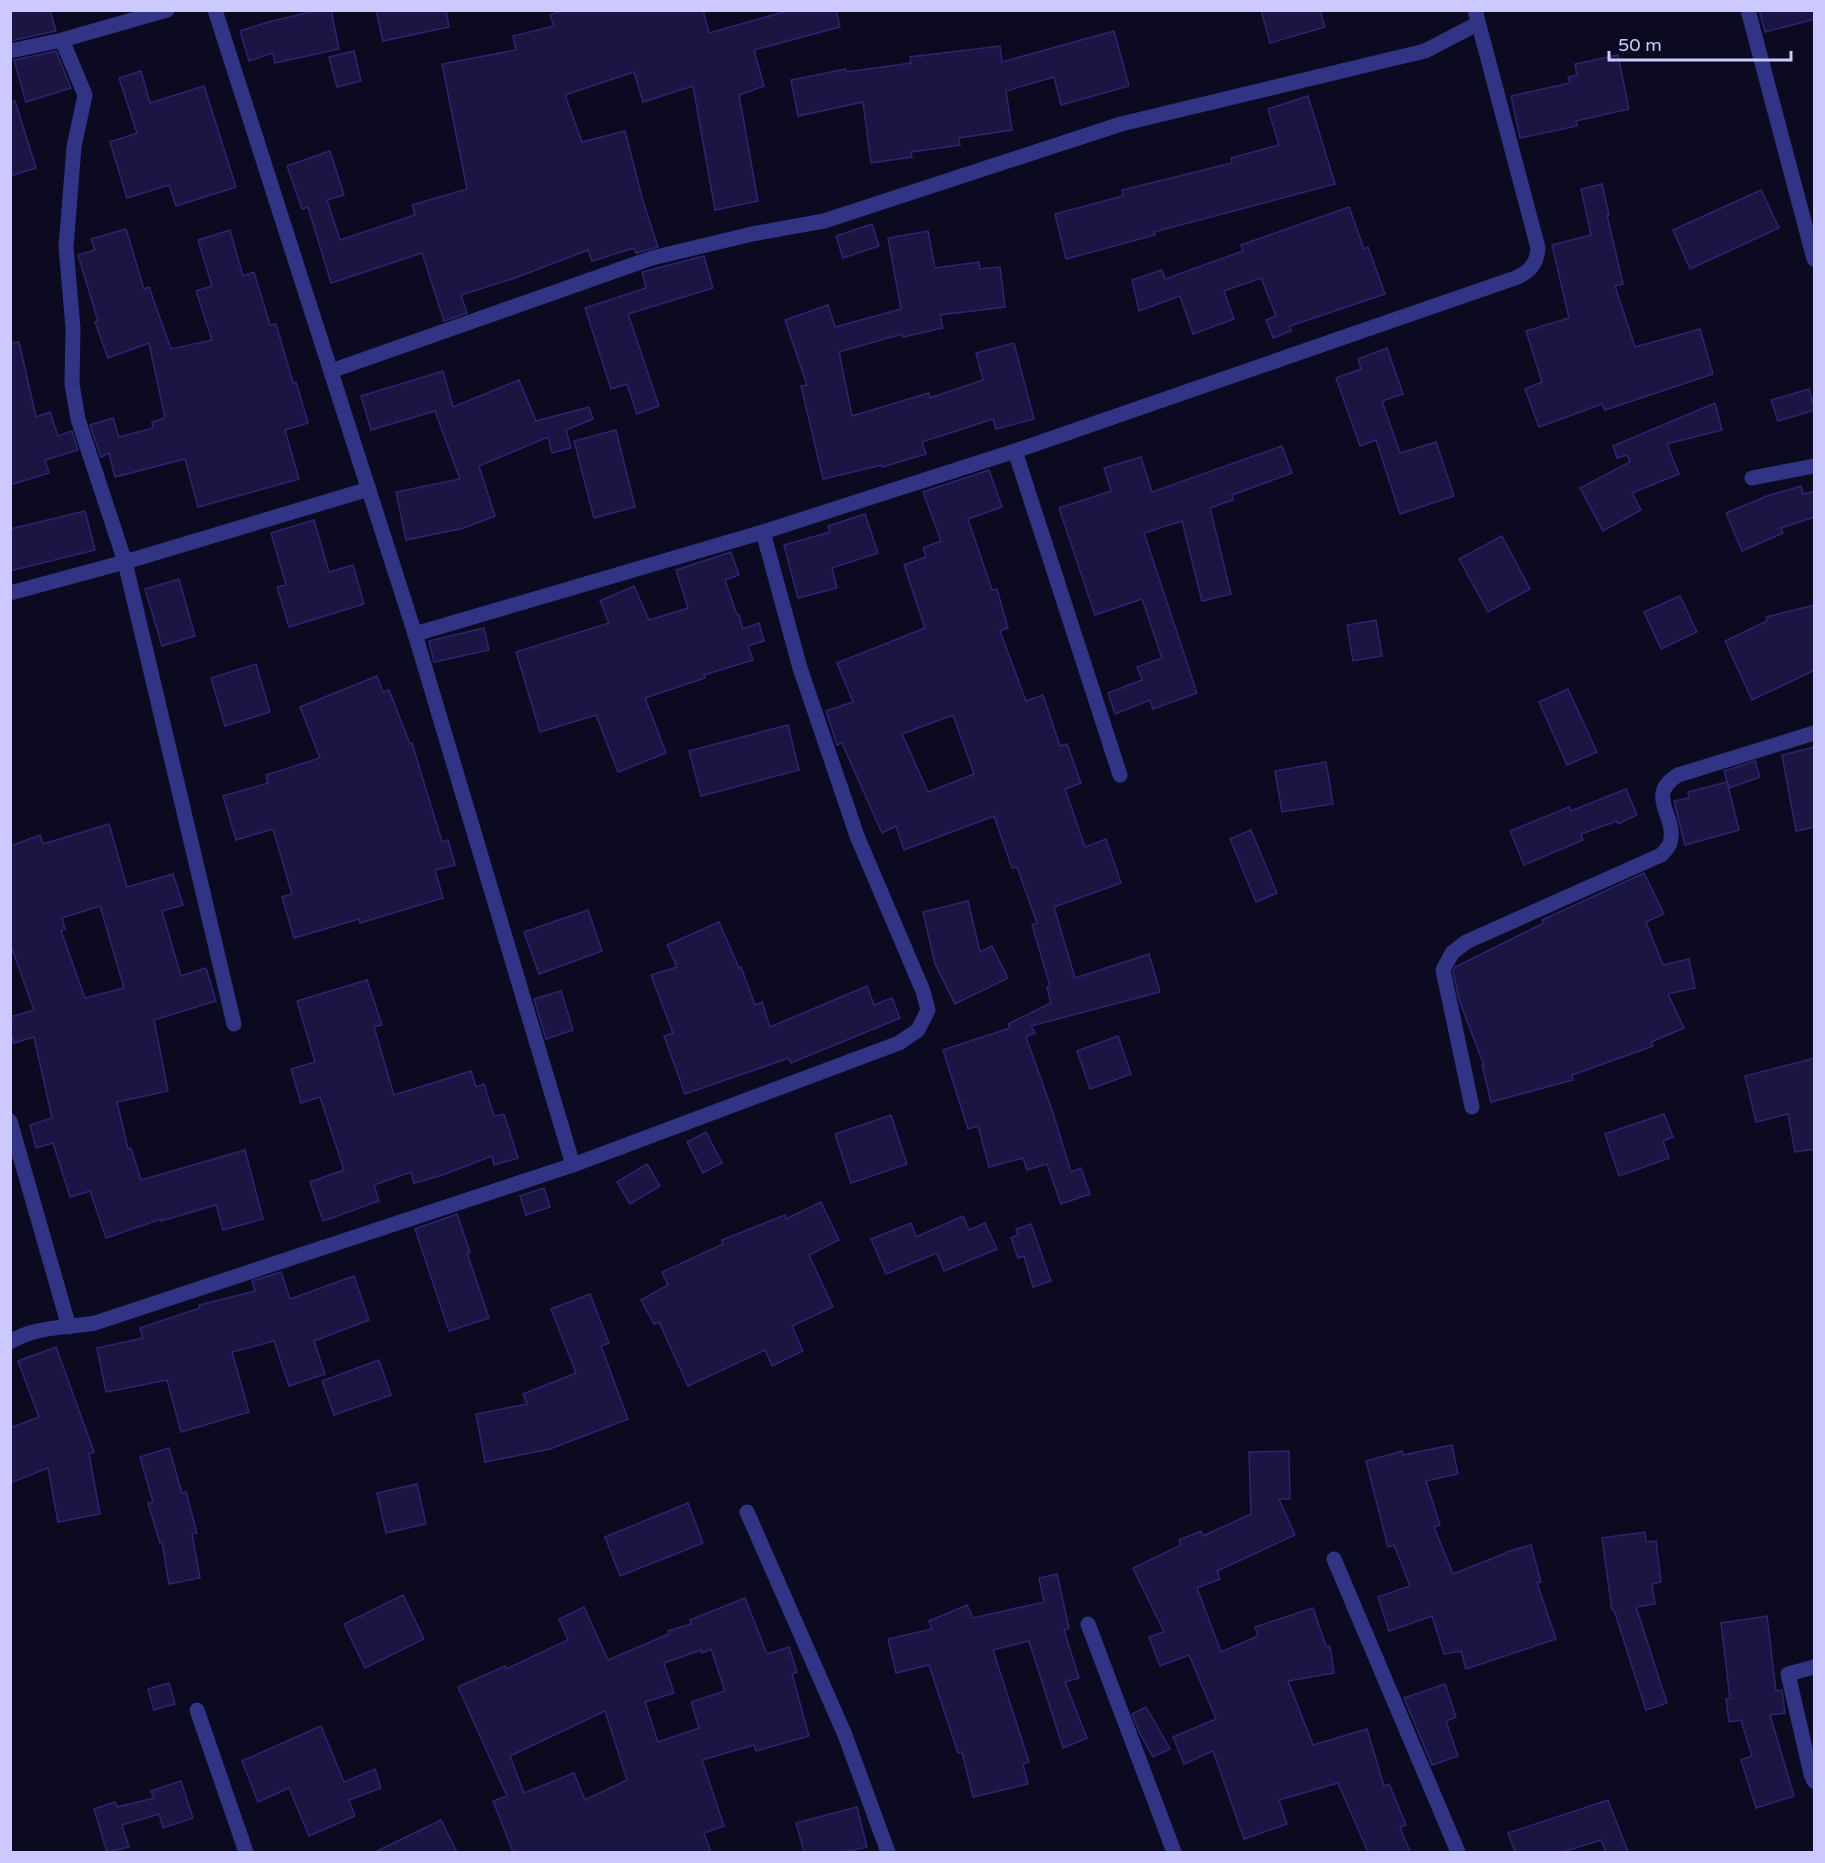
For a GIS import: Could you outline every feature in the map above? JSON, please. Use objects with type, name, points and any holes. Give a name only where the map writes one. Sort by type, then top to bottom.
[{"type":"street","points":[[10,51],[62,40],[167,10]]},
{"type":"street","points":[[215,10],[415,634],[573,1165]]},
{"type":"street","points":[[1748,10],[1815,259]]},
{"type":"street","points":[[331,371],[652,258],[752,234],[824,221],[1121,124],[1425,51],[1476,17],[1538,249],[1537,258],[1531,270],[1518,277],[1015,451],[763,532],[415,634]]},
{"type":"street","points":[[62,40],[85,96],[74,147],[66,247],[73,328],[72,384],[78,419],[125,562],[234,1024]]},
{"type":"street","points":[[1015,451],[1120,775]]},
{"type":"street","points":[[1752,478],[1815,466]]},
{"type":"street","points":[[10,593],[125,562],[369,489]]},
{"type":"street","points":[[10,1341],[22,1334],[95,1323],[573,1165],[899,1043],[918,1030],[928,1010],[923,991],[853,825],[800,669],[763,532]]},
{"type":"street","points":[[1472,1107],[1443,970],[1452,953],[1466,942],[1662,855],[1670,845],[1671,831],[1661,796],[1667,782],[1673,778],[1815,733]]},
{"type":"street","points":[[10,1121],[69,1327]]},
{"type":"street","points":[[747,1512],[845,1735],[888,1852]]},
{"type":"street","points":[[1334,1559],[1458,1852]]},
{"type":"street","points":[[1088,1624],[1174,1852]]},
{"type":"street","points":[[1815,1667],[1788,1674],[1811,1774],[1815,1781]]},
{"type":"street","points":[[197,1710],[246,1852]]},
{"type":"building","points":[[10,10],[50,10],[56,31],[10,41]]},
{"type":"building","points":[[319,10],[331,10],[339,49],[275,63],[273,53],[249,61],[240,31]]},
{"type":"building","points":[[376,10],[446,10],[449,27],[383,41]]},
{"type":"building","points":[[564,10],[703,10],[709,33],[791,10],[836,10],[840,27],[754,50],[764,86],[739,95],[758,201],[715,210],[693,86],[643,102],[634,72],[565,95],[582,142],[625,131],[643,201],[658,247],[636,253],[634,248],[592,261],[588,250],[515,278],[461,295],[467,313],[444,321],[422,253],[331,283],[308,207],[302,209],[287,166],[330,151],[344,195],[327,200],[340,240],[415,215],[412,205],[467,189],[442,64],[516,50],[513,36],[554,26],[550,15]]},
{"type":"building","points":[[1261,10],[1320,10],[1325,27],[1270,43]]},
{"type":"building","points":[[1759,10],[1815,10],[1815,19],[1765,32]]},
{"type":"building","points":[[1114,31],[1129,86],[1061,105],[1054,77],[1006,91],[1012,130],[959,138],[960,145],[911,152],[912,157],[871,163],[863,102],[798,116],[791,80],[846,69],[846,72],[911,63],[910,57],[1000,46],[1002,62]]},
{"type":"building","points":[[56,51],[71,88],[26,102],[14,60]]},
{"type":"building","points":[[354,51],[361,81],[337,87],[329,57]]},
{"type":"building","points":[[1618,55],[1629,109],[1576,121],[1577,126],[1520,138],[1511,96],[1570,83],[1568,77],[1577,75],[1575,64]]},
{"type":"building","points":[[141,71],[150,103],[204,86],[236,187],[176,206],[169,185],[127,198],[110,142],[137,133],[119,78]]},
{"type":"building","points":[[1308,96],[1335,184],[1154,232],[1155,235],[1066,259],[1055,214],[1123,196],[1122,190],[1232,163],[1231,158],[1279,145],[1268,109]]},
{"type":"building","points":[[10,101],[15,101],[36,168],[10,176]]},
{"type":"building","points":[[1602,184],[1623,284],[1615,286],[1635,347],[1700,329],[1713,374],[1605,410],[1602,404],[1539,427],[1525,389],[1542,382],[1526,331],[1569,318],[1552,245],[1591,235],[1581,189]]},
{"type":"building","points":[[1761,190],[1779,228],[1690,269],[1673,230]]},
{"type":"building","points":[[1349,207],[1364,249],[1368,247],[1385,294],[1290,326],[1291,331],[1273,338],[1266,320],[1276,316],[1261,278],[1224,291],[1234,319],[1193,334],[1180,296],[1139,311],[1132,280],[1162,270],[1165,279],[1243,251],[1241,245]]},
{"type":"building","points":[[872,224],[879,246],[843,258],[836,236]]},
{"type":"building","points":[[126,229],[144,289],[149,287],[171,349],[212,340],[196,291],[212,286],[198,240],[230,230],[243,276],[254,272],[270,325],[276,324],[293,383],[296,382],[308,423],[285,430],[299,479],[198,507],[185,459],[115,477],[109,453],[101,457],[90,425],[113,418],[119,437],[153,428],[152,422],[165,418],[149,343],[108,358],[95,322],[98,321],[78,255],[95,250],[91,239]]},
{"type":"building","points":[[928,231],[935,268],[979,262],[980,269],[1000,267],[1005,307],[940,315],[943,328],[903,337],[902,334],[839,352],[852,416],[929,393],[930,398],[983,380],[976,353],[1014,343],[1034,419],[996,429],[993,419],[922,442],[926,454],[882,467],[882,465],[823,479],[801,386],[807,385],[785,320],[828,305],[835,327],[901,309],[888,238]]},
{"type":"building","points":[[704,256],[713,288],[628,314],[659,406],[637,414],[627,384],[611,389],[585,308],[646,288],[642,272]]},
{"type":"building","points":[[19,342],[36,417],[50,412],[58,436],[72,431],[78,450],[45,460],[49,473],[10,485],[10,343]]},
{"type":"building","points":[[1387,348],[1403,394],[1382,401],[1400,453],[1436,442],[1454,496],[1400,514],[1376,440],[1360,446],[1336,378],[1361,369],[1358,359]]},
{"type":"building","points":[[443,371],[453,407],[519,380],[536,421],[589,407],[593,419],[566,430],[571,448],[552,453],[548,437],[479,466],[495,516],[464,528],[406,540],[396,492],[460,479],[435,411],[371,430],[361,396]]},
{"type":"building","points":[[1809,389],[1815,410],[1778,421],[1771,400]]},
{"type":"building","points":[[1715,403],[1722,430],[1667,444],[1679,474],[1632,493],[1641,510],[1603,531],[1580,488],[1630,462],[1627,455],[1617,458],[1613,446]]},
{"type":"building","points":[[616,430],[635,507],[594,518],[574,441]]},
{"type":"building","points":[[1282,446],[1292,473],[1232,495],[1233,500],[1210,508],[1231,594],[1202,601],[1182,521],[1144,533],[1197,693],[1153,709],[1150,700],[1115,714],[1108,693],[1142,680],[1137,667],[1162,658],[1142,599],[1095,615],[1059,508],[1111,491],[1104,468],[1141,457],[1152,492]]},
{"type":"building","points":[[989,470],[1002,507],[968,519],[992,590],[997,589],[1008,628],[1000,631],[1026,701],[1043,695],[1060,746],[1067,744],[1081,783],[1065,789],[1085,847],[1106,839],[1121,883],[1054,907],[1075,978],[1149,954],[1160,992],[1031,1026],[1035,1033],[1026,1037],[1071,1172],[1081,1168],[1090,1194],[1061,1204],[1047,1164],[1027,1170],[1023,1158],[989,1167],[978,1126],[968,1129],[943,1050],[1010,1028],[1008,1024],[1051,1003],[1047,987],[1050,986],[1032,925],[1037,923],[1017,867],[1012,868],[994,816],[904,850],[896,826],[882,833],[842,743],[837,745],[826,711],[853,702],[837,663],[925,628],[904,565],[926,557],[923,548],[941,541],[923,492]],"holes":[[[953,715],[974,774],[928,792],[902,734]]]},
{"type":"building","points":[[1801,486],[1803,494],[1815,491],[1815,517],[1781,528],[1783,533],[1742,551],[1726,513],[1767,496]]},
{"type":"building","points":[[85,511],[95,550],[10,571],[10,529]]},
{"type":"building","points":[[865,514],[878,553],[832,568],[837,588],[798,598],[784,545],[830,532],[828,526]]},
{"type":"building","points":[[314,520],[329,572],[353,565],[364,604],[289,627],[277,587],[286,585],[271,533]]},
{"type":"building","points":[[1502,536],[1530,589],[1488,612],[1459,559]]},
{"type":"building","points":[[731,552],[739,575],[725,580],[737,615],[739,615],[743,629],[759,623],[764,641],[748,646],[753,660],[704,675],[705,678],[645,698],[666,753],[618,772],[596,715],[540,732],[516,652],[609,623],[600,601],[634,586],[649,620],[688,608],[676,570]]},
{"type":"building","points":[[179,579],[195,636],[162,646],[145,589]]},
{"type":"building","points":[[1680,596],[1697,632],[1661,649],[1644,612]]},
{"type":"building","points":[[1815,605],[1815,670],[1752,700],[1725,641],[1767,621],[1766,617]]},
{"type":"building","points":[[1376,620],[1382,656],[1353,661],[1347,625]]},
{"type":"building","points":[[484,628],[489,650],[434,662],[429,641]]},
{"type":"building","points":[[256,664],[270,712],[225,726],[211,678]]},
{"type":"building","points":[[377,676],[383,692],[389,690],[410,744],[412,743],[442,842],[448,840],[455,865],[435,870],[443,898],[360,923],[359,919],[294,938],[282,897],[292,894],[273,829],[236,840],[223,796],[268,783],[266,775],[320,758],[300,707]]},
{"type":"building","points":[[1568,689],[1597,752],[1567,765],[1539,702]]},
{"type":"building","points":[[788,725],[799,770],[701,796],[689,751]]},
{"type":"building","points":[[1815,747],[1815,827],[1796,831],[1782,755]]},
{"type":"building","points":[[1755,761],[1760,777],[1729,788],[1724,771]]},
{"type":"building","points":[[1326,762],[1333,804],[1282,812],[1275,771]]},
{"type":"building","points":[[1727,782],[1739,830],[1685,845],[1674,801],[1689,798],[1688,792]]},
{"type":"building","points":[[1626,789],[1637,815],[1618,824],[1617,821],[1581,834],[1583,840],[1524,865],[1510,831],[1569,807],[1571,811]]},
{"type":"building","points":[[109,824],[127,887],[173,874],[183,905],[162,911],[181,976],[206,968],[216,1001],[154,1020],[168,1091],[117,1102],[128,1149],[131,1148],[141,1180],[245,1150],[263,1219],[223,1230],[216,1205],[161,1221],[161,1219],[106,1238],[90,1191],[70,1197],[53,1143],[36,1148],[30,1125],[52,1118],[34,1037],[14,1043],[10,1030],[10,1017],[34,1010],[10,943],[10,846],[40,835],[43,844]],"holes":[[[100,906],[124,988],[85,998],[61,931],[65,929],[62,918]]]},
{"type":"building","points":[[1251,830],[1277,893],[1256,902],[1230,839]]},
{"type":"building","points":[[1644,873],[1664,914],[1646,922],[1663,965],[1689,959],[1695,988],[1668,994],[1684,1028],[1651,1042],[1653,1046],[1572,1075],[1573,1080],[1491,1102],[1482,1065],[1484,1065],[1459,1000],[1453,971],[1455,967],[1544,923],[1542,920]]},
{"type":"building","points":[[968,901],[980,952],[992,946],[1008,978],[955,1004],[935,964],[923,912]]},
{"type":"building","points":[[588,910],[602,951],[539,974],[524,932]]},
{"type":"building","points":[[719,922],[739,968],[741,967],[755,1005],[762,1002],[770,1027],[867,986],[874,1005],[892,998],[900,1018],[791,1063],[789,1058],[685,1094],[664,1036],[673,1033],[651,975],[677,967],[667,945]]},
{"type":"building","points":[[367,980],[382,1025],[374,1027],[394,1095],[471,1071],[476,1087],[484,1084],[494,1116],[504,1114],[518,1158],[494,1165],[492,1156],[440,1176],[414,1183],[411,1172],[374,1185],[379,1201],[323,1221],[310,1182],[344,1170],[320,1097],[301,1103],[291,1069],[315,1062],[297,1001]]},
{"type":"building","points":[[561,991],[573,1030],[546,1039],[534,999]]},
{"type":"building","points":[[1118,1036],[1131,1074],[1090,1089],[1077,1051]]},
{"type":"building","points":[[1815,1058],[1815,1149],[1795,1152],[1788,1114],[1756,1122],[1745,1076]]},
{"type":"building","points":[[1664,1114],[1673,1137],[1663,1141],[1669,1158],[1619,1176],[1605,1134]]},
{"type":"building","points":[[891,1115],[907,1164],[851,1183],[835,1134]]},
{"type":"building","points":[[706,1132],[722,1163],[703,1173],[687,1142]]},
{"type":"building","points":[[647,1164],[660,1186],[630,1204],[617,1182]]},
{"type":"building","points":[[544,1188],[550,1207],[526,1215],[520,1196]]},
{"type":"building","points":[[821,1202],[839,1240],[809,1255],[833,1307],[792,1326],[803,1351],[772,1366],[765,1350],[688,1386],[659,1322],[654,1324],[641,1300],[668,1285],[662,1272],[723,1244],[722,1240],[785,1215],[786,1219]]},
{"type":"building","points":[[457,1214],[470,1252],[467,1253],[489,1318],[449,1331],[415,1229]]},
{"type":"building","points":[[963,1216],[969,1230],[985,1223],[997,1249],[944,1271],[937,1253],[886,1274],[871,1239],[911,1223],[916,1237]]},
{"type":"building","points":[[1031,1224],[1051,1281],[1033,1287],[1024,1256],[1018,1258],[1011,1238],[1018,1235],[1016,1229]]},
{"type":"building","points":[[281,1272],[290,1299],[354,1276],[369,1320],[314,1341],[325,1374],[289,1386],[274,1341],[232,1352],[249,1412],[181,1432],[167,1380],[106,1392],[97,1348],[143,1338],[140,1328],[200,1308],[199,1305],[255,1291],[252,1281]]},
{"type":"building","points":[[590,1294],[609,1343],[601,1346],[628,1419],[550,1449],[485,1462],[476,1414],[527,1404],[523,1394],[576,1373],[551,1309]]},
{"type":"building","points":[[56,1347],[94,1452],[89,1454],[100,1514],[58,1522],[48,1468],[10,1483],[10,1428],[39,1417],[18,1361]]},
{"type":"building","points":[[379,1360],[391,1395],[334,1415],[322,1381]]},
{"type":"building","points":[[1452,1445],[1458,1474],[1426,1481],[1440,1525],[1434,1527],[1453,1574],[1506,1552],[1531,1545],[1541,1582],[1537,1583],[1556,1639],[1466,1669],[1461,1651],[1444,1654],[1432,1616],[1389,1631],[1378,1597],[1410,1586],[1394,1545],[1388,1547],[1366,1461],[1402,1451],[1403,1455]]},
{"type":"building","points":[[169,1448],[182,1493],[186,1492],[197,1533],[192,1534],[200,1578],[169,1584],[162,1542],[160,1543],[148,1503],[153,1502],[140,1457]]},
{"type":"building","points":[[1289,1451],[1290,1499],[1279,1499],[1295,1535],[1217,1571],[1220,1579],[1197,1588],[1221,1652],[1258,1636],[1255,1627],[1313,1608],[1326,1646],[1330,1646],[1334,1673],[1288,1681],[1313,1745],[1367,1729],[1384,1786],[1389,1784],[1406,1825],[1400,1827],[1410,1852],[1368,1852],[1338,1783],[1279,1800],[1287,1824],[1244,1839],[1213,1751],[1184,1764],[1173,1737],[1216,1719],[1189,1655],[1160,1666],[1149,1637],[1164,1632],[1133,1568],[1181,1545],[1179,1540],[1201,1531],[1203,1536],[1251,1514],[1249,1452]]},
{"type":"building","points":[[417,1484],[426,1524],[386,1533],[377,1493]]},
{"type":"building","points":[[688,1503],[703,1543],[620,1576],[605,1537]]},
{"type":"building","points":[[1645,1532],[1646,1542],[1656,1541],[1661,1582],[1652,1584],[1655,1604],[1636,1607],[1667,1703],[1646,1710],[1614,1610],[1612,1610],[1602,1538]]},
{"type":"building","points":[[1057,1574],[1069,1628],[1064,1630],[1079,1678],[1065,1682],[1087,1738],[1063,1748],[1029,1641],[993,1650],[1029,1762],[1023,1764],[1028,1784],[973,1797],[962,1752],[958,1753],[929,1665],[896,1673],[888,1639],[932,1629],[929,1621],[967,1605],[973,1618],[1044,1602],[1039,1578]]},
{"type":"building","points":[[403,1595],[424,1639],[365,1668],[344,1624]]},
{"type":"building","points":[[745,1598],[767,1654],[789,1647],[797,1672],[792,1674],[809,1736],[756,1751],[754,1745],[702,1760],[724,1826],[704,1833],[711,1852],[513,1852],[493,1801],[507,1796],[458,1687],[505,1666],[506,1669],[568,1640],[559,1619],[584,1607],[608,1660],[669,1634],[668,1631],[691,1624],[690,1620]],"holes":[[[711,1649],[725,1691],[691,1702],[699,1728],[658,1742],[645,1702],[674,1693],[664,1663],[701,1650],[702,1653]],[[605,1711],[627,1780],[585,1800],[574,1773],[524,1793],[510,1756]]]},
{"type":"building","points":[[1767,1616],[1776,1691],[1782,1690],[1785,1713],[1770,1715],[1794,1796],[1756,1808],[1741,1760],[1752,1756],[1741,1720],[1729,1722],[1726,1699],[1730,1699],[1721,1623]]},
{"type":"building","points":[[169,1683],[175,1704],[154,1710],[148,1689]]},
{"type":"building","points":[[1445,1684],[1456,1717],[1446,1721],[1458,1756],[1432,1765],[1404,1698]]},
{"type":"building","points":[[1146,1707],[1170,1749],[1153,1757],[1132,1714]]},
{"type":"building","points":[[321,1726],[344,1782],[375,1769],[381,1788],[349,1800],[355,1816],[309,1836],[289,1788],[258,1802],[242,1761]]},
{"type":"building","points":[[181,1781],[193,1818],[163,1828],[159,1814],[122,1825],[129,1847],[107,1852],[94,1809],[115,1802],[117,1807],[154,1798],[151,1791]]},
{"type":"building","points":[[1608,1800],[1628,1852],[1606,1852],[1601,1840],[1563,1852],[1515,1852],[1508,1833]]},
{"type":"building","points":[[857,1807],[867,1847],[845,1852],[804,1852],[796,1823]]},
{"type":"building","points":[[441,1820],[457,1852],[375,1852]]}]
